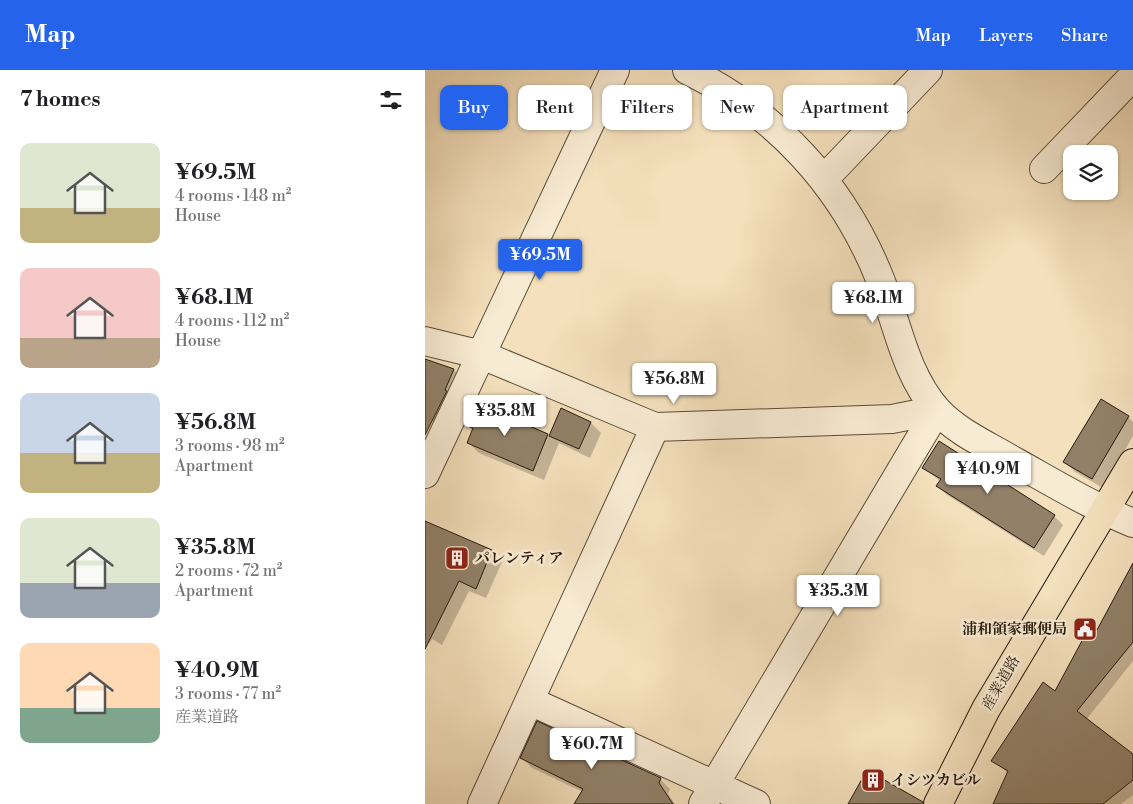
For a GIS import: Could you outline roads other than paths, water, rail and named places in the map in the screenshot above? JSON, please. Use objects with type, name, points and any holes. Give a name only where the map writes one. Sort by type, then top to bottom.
[{"type":"main road","name":"産業道路","points":[[938,804],[985,709],[1133,464]]},
{"type":"street","points":[[425,474],[615,70]]},
{"type":"street","points":[[687,70],[714,83],[753,110],[791,141],[824,179],[862,240],[880,278],[918,383],[937,410],[965,433],[1104,511],[1133,523]]},
{"type":"street","points":[[824,179],[928,70]]},
{"type":"street","points":[[1044,169],[1133,76]]},
{"type":"street","points":[[425,341],[482,354],[655,427],[892,419],[937,410]]},
{"type":"street","points":[[709,794],[937,410]]},
{"type":"street","points":[[482,804],[655,427]]},
{"type":"street","points":[[529,700],[709,794],[756,804]]},
{"type":"place","name":"パレンティア","points":[[457,558]]},
{"type":"place","name":"浦和領家郵便局","points":[[1085,629]]},
{"type":"place","name":"イシツカビル","points":[[873,780]]}]
